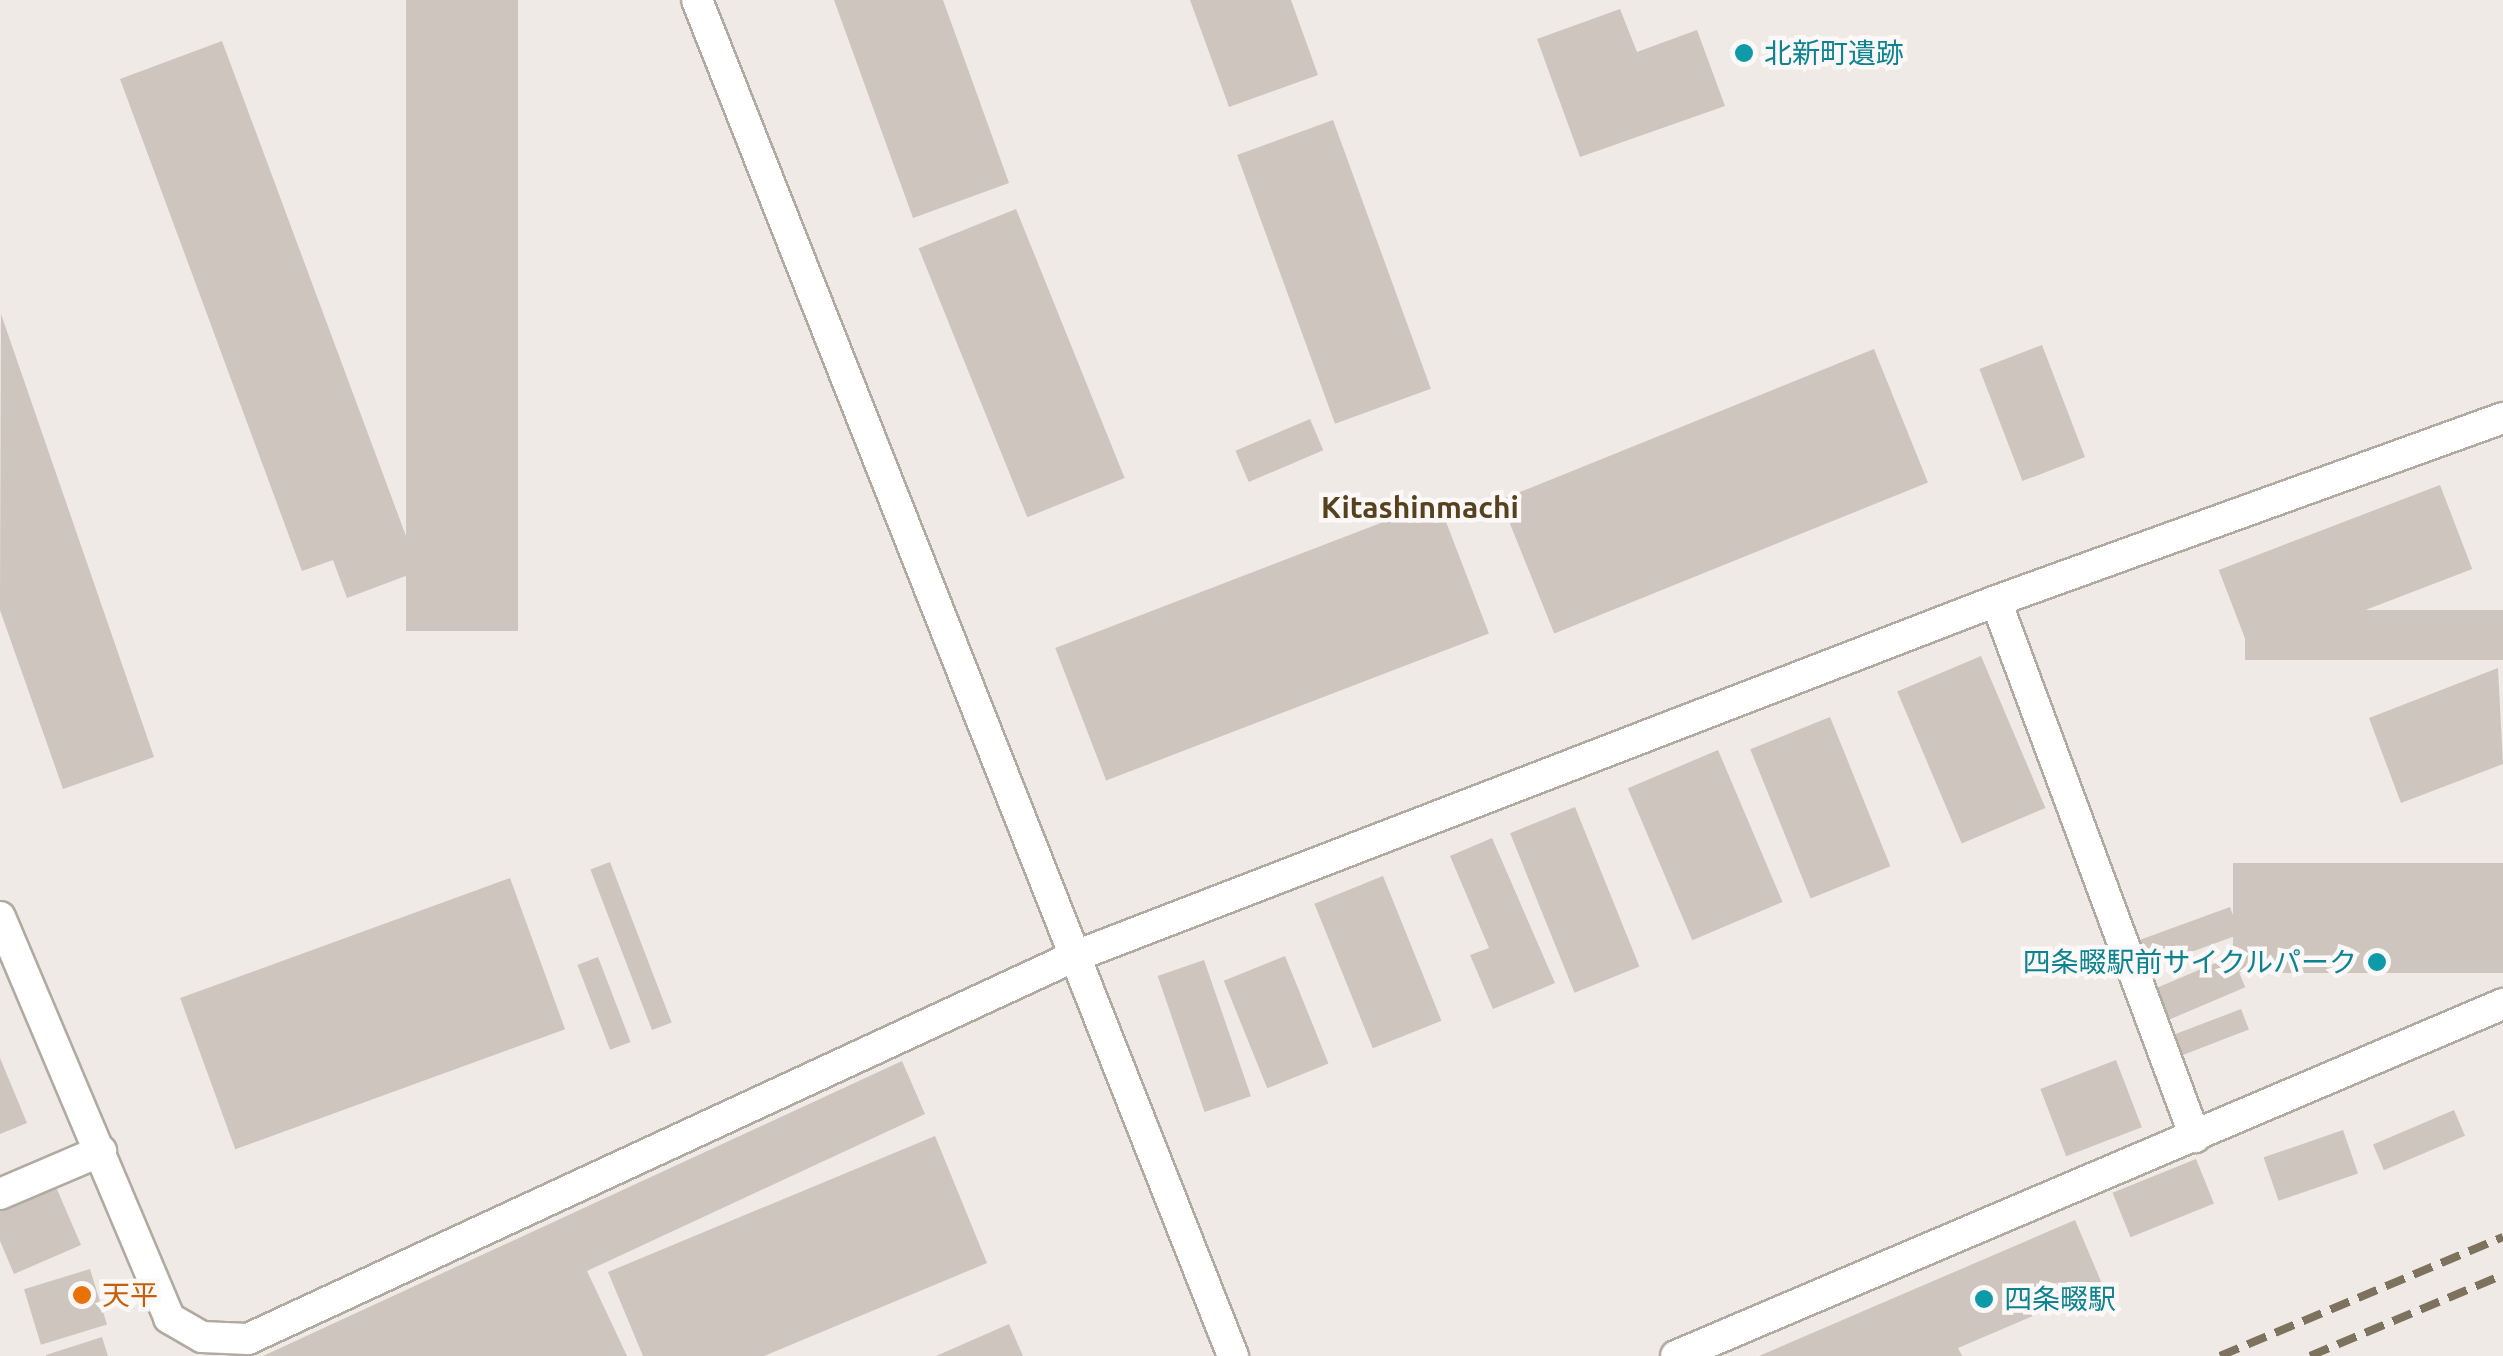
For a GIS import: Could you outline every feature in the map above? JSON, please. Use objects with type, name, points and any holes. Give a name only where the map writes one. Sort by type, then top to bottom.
[{"type":"street","points":[[697,0],[1233,1356]]},
{"type":"street","points":[[0,917],[169,1318],[196,1347],[248,1339],[1073,957],[1996,601],[2503,418]]},
{"type":"street","points":[[1996,601],[2195,1137]]},
{"type":"street","points":[[1676,1356],[2503,1004]]},
{"type":"street","points":[[0,1194],[101,1151]]},
{"type":"building","points":[[406,0],[518,0],[518,631],[406,631]]},
{"type":"building","points":[[834,0],[943,0],[1009,183],[913,218]]},
{"type":"building","points":[[1190,0],[1291,0],[1318,75],[1229,107]]},
{"type":"building","points":[[1620,9],[1637,52],[1697,30],[1725,106],[1580,157],[1537,39]]},
{"type":"building","points":[[222,41],[419,571],[347,598],[333,560],[302,571],[120,79]]},
{"type":"building","points":[[1333,120],[1431,389],[1335,424],[1237,155]]},
{"type":"building","points":[[1016,209],[1125,478],[1027,517],[919,248]]},
{"type":"building","points":[[1,314],[154,757],[63,789],[0,610]]},
{"type":"building","points":[[2042,345],[2085,457],[2022,481],[1979,369]]},
{"type":"building","points":[[1874,349],[1928,483],[1554,633],[1500,500]]},
{"type":"building","points":[[1310,419],[1323,450],[1249,482],[1235,451]]},
{"type":"building","points":[[2440,485],[2472,569],[2251,654],[2219,570]]},
{"type":"building","points":[[1438,501],[1489,634],[1106,780],[1055,648]]},
{"type":"building","points":[[2245,610],[2503,610],[2503,660],[2245,660]]},
{"type":"building","points":[[1981,656],[2045,808],[1962,843],[1897,692]]},
{"type":"building","points":[[2498,668],[2503,764],[2401,803],[2369,718]]},
{"type":"building","points":[[1830,717],[1890,866],[1811,898],[1750,749]]},
{"type":"building","points":[[1718,750],[1782,902],[1692,940],[1628,788]]},
{"type":"building","points":[[1575,807],[1639,966],[1575,993],[1510,833]]},
{"type":"building","points":[[1492,838],[1555,983],[1493,1009],[1470,955],[1489,948],[1450,856]]},
{"type":"building","points":[[610,862],[672,1023],[652,1030],[590,870]]},
{"type":"building","points":[[2233,863],[2503,863],[2503,973],[2233,973]]},
{"type":"building","points":[[1383,876],[1441,1021],[1373,1048],[1314,904]]},
{"type":"building","points":[[510,878],[565,1029],[235,1149],[180,998]]},
{"type":"building","points":[[2230,907],[2240,934],[2149,967],[2139,940]]},
{"type":"building","points":[[1285,956],[1328,1064],[1267,1088],[1224,981]]},
{"type":"building","points":[[2232,956],[2245,987],[2168,1020],[2155,989]]},
{"type":"building","points":[[598,957],[631,1042],[610,1050],[577,965]]},
{"type":"building","points":[[1204,960],[1251,1096],[1205,1112],[1158,976]]},
{"type":"building","points":[[2241,1009],[2249,1030],[2177,1057],[2169,1037]]},
{"type":"building","points":[[0,1058],[27,1123],[0,1134]]},
{"type":"building","points":[[2116,1060],[2142,1127],[2066,1156],[2040,1089]]},
{"type":"building","points":[[902,1061],[925,1114],[587,1271],[627,1356],[263,1356]]},
{"type":"building","points":[[2454,1110],[2465,1136],[2384,1170],[2373,1144]]},
{"type":"building","points":[[2343,1130],[2358,1173],[2279,1201],[2264,1157]]},
{"type":"building","points":[[935,1136],[987,1263],[764,1356],[643,1356],[608,1272]]},
{"type":"building","points":[[2196,1159],[2214,1204],[2131,1237],[2113,1193]]},
{"type":"building","points":[[56,1187],[81,1245],[14,1274],[0,1241],[0,1211]]},
{"type":"building","name":"四条畷駅","points":[[2075,1220],[2103,1286],[1958,1348],[1962,1356],[1759,1356]]},
{"type":"building","points":[[90,1269],[107,1324],[41,1345],[24,1289]]},
{"type":"building","points":[[1009,1324],[1023,1356],[936,1356]]},
{"type":"building","points":[[102,1337],[108,1356],[46,1356],[46,1355]]},
{"type":"railway","points":[[2220,1356],[2503,1237]]},
{"type":"railway","points":[[2310,1356],[2503,1275]]},
{"type":"place","name":"北新町遺跡","points":[[1744,53]]},
{"type":"place","name":"四条畷駅前サイクルパーク","points":[[2377,962]]},
{"type":"place","name":"天平","points":[[82,1295]]},
{"type":"place","name":"四条畷駅","points":[[1984,1299]]},
{"type":"district","name":"Kitashinmachi","points":[[1420,507]]}]
